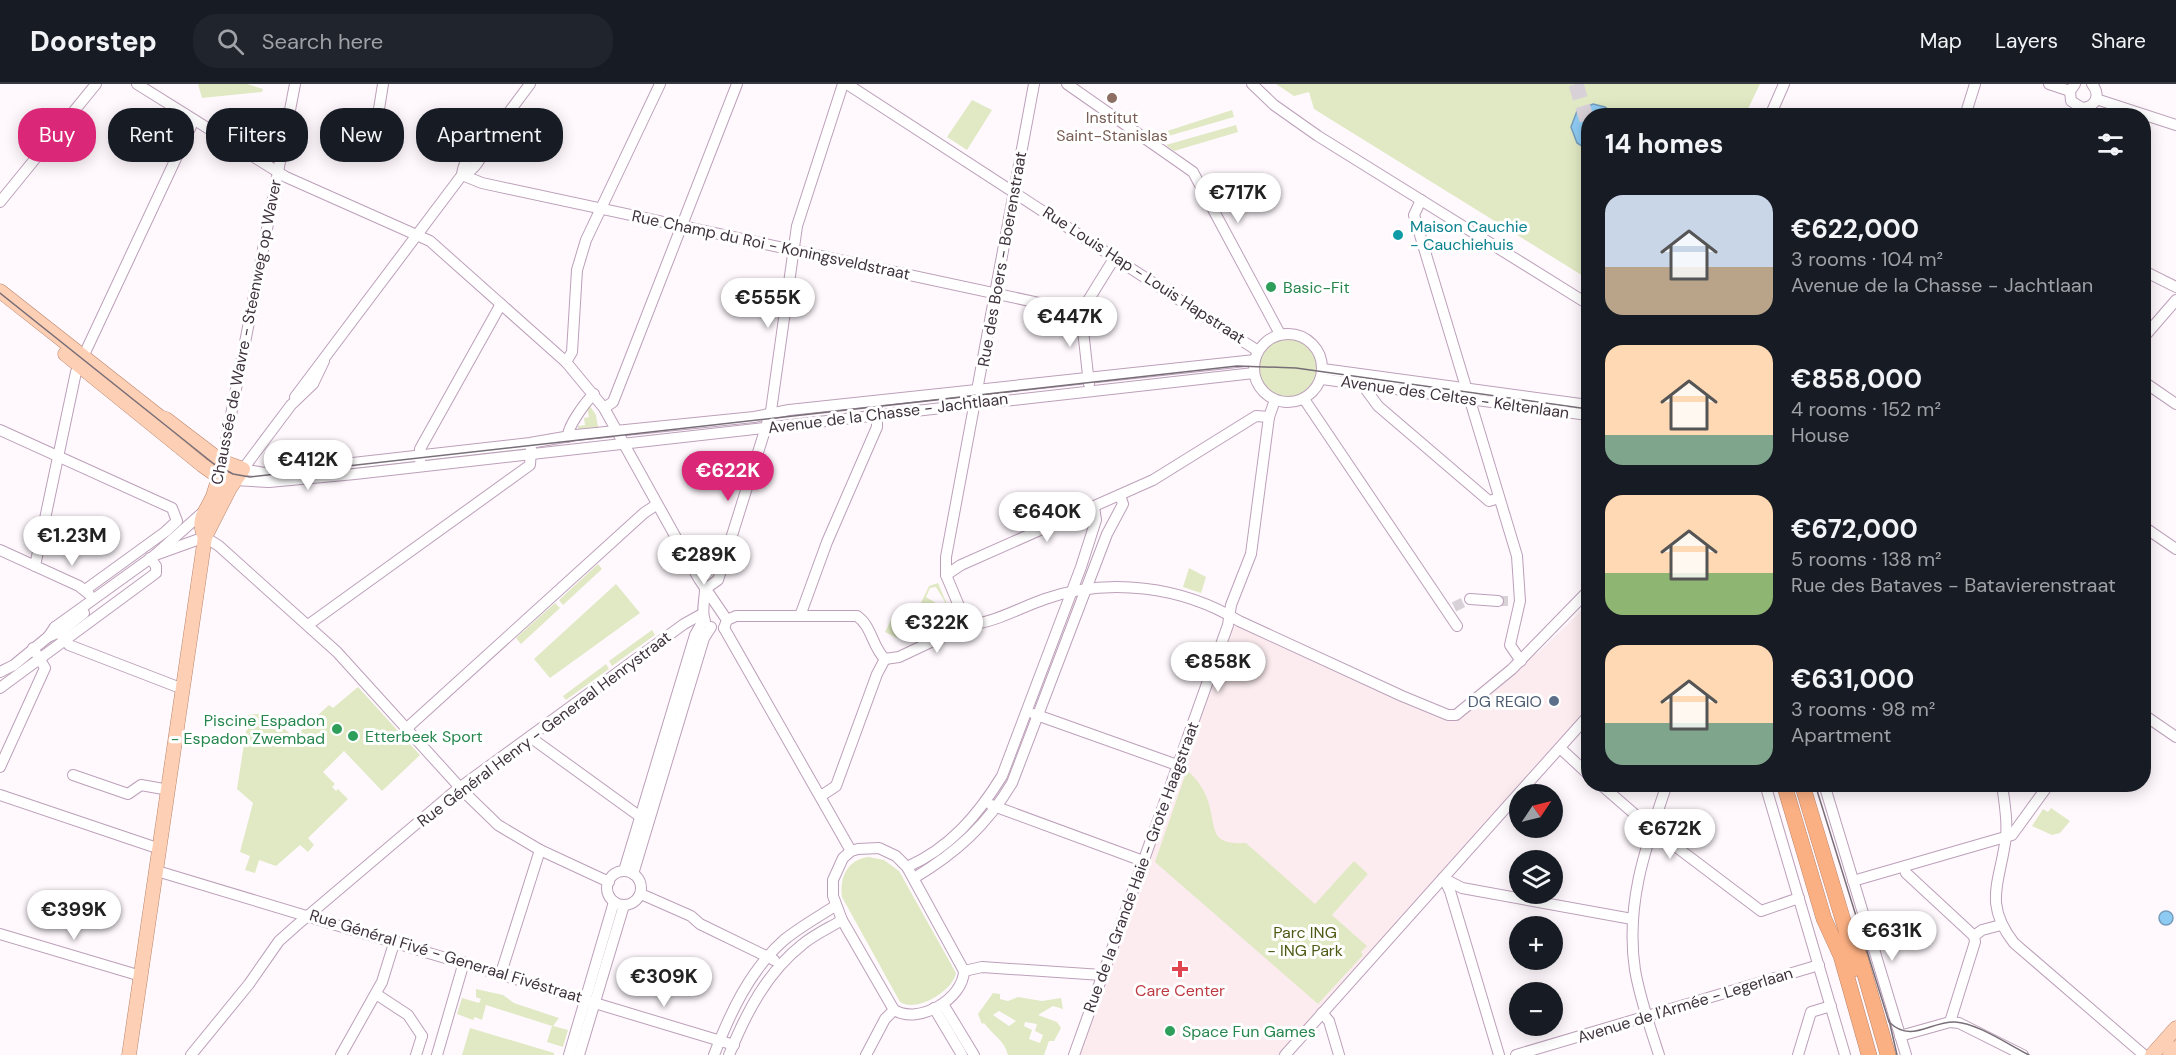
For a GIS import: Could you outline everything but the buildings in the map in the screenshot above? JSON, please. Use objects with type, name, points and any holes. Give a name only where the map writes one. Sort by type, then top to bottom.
[{"type":"highway","points":[[1786,792],[1861,1055]]},
{"type":"highway","points":[[1804,792],[1846,930],[1850,955],[1879,1055]]},
{"type":"highway","points":[[1824,919],[1841,956],[1869,1055]]},
{"type":"highway","points":[[1846,930],[1858,953],[1888,1055]]},
{"type":"main road","points":[[0,291],[219,477],[239,475]]},
{"type":"main road","points":[[0,302],[239,475]]},
{"type":"main road","points":[[129,1055],[206,537],[239,475]]},
{"type":"main road","name":"Chaussée de Wavre - Steenweg op Waver","points":[[202,513],[212,498],[219,477]]},
{"type":"main road","points":[[202,513],[200,528],[206,537]]},
{"type":"main road","points":[[2151,1055],[2176,1028]]},
{"type":"main road","points":[[2170,1055],[2176,1048]]},
{"type":"street","points":[[0,202],[96,84]]},
{"type":"street","points":[[137,84],[175,108]]},
{"type":"street","name":"Chaussée de Wavre - Steenweg op Waver","points":[[219,477],[295,84]]},
{"type":"street","points":[[380,108],[383,84]]},
{"type":"street","points":[[239,475],[291,405],[306,379],[324,361],[462,175],[474,167],[486,143],[529,84]]},
{"type":"street","points":[[566,362],[572,352],[577,270],[586,240],[660,84]]},
{"type":"street","points":[[604,408],[613,402],[737,84]]},
{"type":"street","points":[[705,589],[718,579],[770,415],[797,226],[845,84]]},
{"type":"street","name":"Rue Louis Hap - Louis Hapstraat","points":[[845,84],[1115,257],[1257,356]]},
{"type":"street","name":"Rue des Boers - Boerenstraat","points":[[946,575],[946,557],[1034,84]]},
{"type":"street","points":[[1067,84],[1193,172],[1280,334]]},
{"type":"street","points":[[1252,84],[1290,117],[1581,300]]},
{"type":"street","points":[[1774,108],[1784,84]]},
{"type":"street","points":[[1967,108],[1974,84]]},
{"type":"street","points":[[2049,84],[2072,88],[2071,101],[2075,108]]},
{"type":"street","points":[[2085,108],[2091,106],[2096,99],[2096,90],[2092,84]]},
{"type":"street","points":[[2096,99],[2124,108]]},
{"type":"street","points":[[2151,117],[2176,125]]},
{"type":"street","points":[[194,120],[278,172],[430,241],[566,362],[604,408],[656,505],[705,589],[707,613],[704,638],[629,873]]},
{"type":"street","points":[[35,566],[82,361],[174,162]]},
{"type":"street","name":"Rue Champ du Roi - Koningsveldstraat","points":[[462,175],[482,183],[1081,312]]},
{"type":"street","points":[[1421,200],[1414,215],[1517,556],[1509,601],[1510,645],[1521,661]]},
{"type":"street","points":[[1089,385],[1081,312],[1115,257]]},
{"type":"street","points":[[2151,274],[2176,287]]},
{"type":"street","points":[[2151,329],[2176,300]]},
{"type":"street","points":[[420,461],[420,449],[501,304]]},
{"type":"street","points":[[1280,334],[1298,335],[1311,342],[1320,355],[1322,374],[1315,390],[1304,399],[1290,402],[1275,400],[1262,391],[1254,373],[1257,356],[1268,340],[1280,334]]},
{"type":"street","name":"Avenue de la Chasse - Jachtlaan","points":[[531,448],[568,437],[770,415],[789,410],[877,409],[975,403],[1257,356]]},
{"type":"street","name":"Avenue de la Chasse - Jachtlaan","points":[[239,475],[420,461],[531,448],[622,444],[792,427],[877,409],[977,392],[1254,373]]},
{"type":"street","name":"Avenue des Celtes - Keltenlaan","points":[[1322,374],[1466,388],[1581,404]]},
{"type":"street","points":[[1368,380],[1370,398],[1377,406],[1489,501],[1499,498]]},
{"type":"street","name":"Avenue des Celtes - Keltenlaan","points":[[1368,380],[1470,399],[1581,414]]},
{"type":"street","points":[[2151,387],[2176,404]]},
{"type":"street","points":[[568,437],[568,428],[580,413],[585,401],[594,394]]},
{"type":"street","points":[[1304,399],[1450,609],[1456,626]]},
{"type":"street","name":"Rue de la Grande Haie - Grote Haagstraat","points":[[1074,1055],[1230,615],[1231,605],[1251,554],[1269,417],[1275,400]]},
{"type":"street","points":[[800,616],[827,542],[876,427],[877,409]]},
{"type":"street","points":[[967,625],[946,575],[963,564],[1153,480],[1256,416],[1269,417]]},
{"type":"street","points":[[0,430],[172,508],[177,521],[85,590]]},
{"type":"street","points":[[308,625],[530,465],[531,448]]},
{"type":"street","points":[[914,878],[965,843],[996,808],[1012,783],[1107,534],[1123,504],[1120,495]]},
{"type":"street","points":[[407,728],[644,513],[656,505]]},
{"type":"street","points":[[907,867],[949,841],[986,802],[1005,768],[1093,533],[1096,513],[1094,507]]},
{"type":"street","points":[[0,688],[40,659],[86,603],[96,600],[153,557],[202,513]]},
{"type":"street","points":[[2151,532],[2176,549]]},
{"type":"street","points":[[153,557],[206,537],[337,652],[460,788],[498,825],[540,849],[609,882]]},
{"type":"street","points":[[0,550],[85,590],[96,600]]},
{"type":"street","points":[[2,670],[10,660],[27,647],[33,648],[48,637],[60,633],[156,573],[153,557]]},
{"type":"street","points":[[725,624],[736,616],[857,616],[863,620],[878,653],[885,659],[899,657],[967,625],[980,624],[1047,598],[1086,590],[1134,587],[1193,599],[1448,715],[1456,715],[1521,661],[1581,598]]},
{"type":"street","points":[[1470,599],[1509,601]]},
{"type":"street","points":[[707,613],[725,624]]},
{"type":"street","points":[[707,613],[725,624],[851,851]]},
{"type":"street","name":"Rue Général Henry - Generaal Henrystraat","points":[[191,1055],[249,984],[279,941],[309,915],[460,788],[684,624],[707,613]]},
{"type":"street","points":[[60,633],[69,645],[183,689]]},
{"type":"street","points":[[0,767],[45,668],[33,648]]},
{"type":"street","points":[[820,796],[836,786],[877,674],[885,659]]},
{"type":"street","points":[[1027,711],[1177,765]]},
{"type":"street","points":[[2151,720],[2176,737]]},
{"type":"street","points":[[1285,1055],[1581,724]]},
{"type":"street","points":[[530,737],[645,820]]},
{"type":"street","points":[[1560,748],[1581,768]]},
{"type":"street","points":[[73,775],[128,794],[141,785],[169,790]]},
{"type":"street","points":[[1609,792],[1652,829],[1761,911],[1799,898]]},
{"type":"street","points":[[1659,1055],[1635,971],[1632,919],[1638,875],[1664,792]]},
{"type":"street","points":[[1767,792],[1845,1055]]},
{"type":"street","points":[[1826,792],[1906,1055]]},
{"type":"street","points":[[2003,792],[2006,836],[1995,886],[1995,902],[2001,925],[2032,958],[2144,1055]]},
{"type":"street","points":[[1853,882],[2012,835],[2043,792]]},
{"type":"street","points":[[0,795],[160,849]]},
{"type":"street","points":[[986,802],[996,808],[1143,861]]},
{"type":"street","points":[[879,848],[896,856],[907,867],[964,970],[960,988],[938,1006],[910,1015],[894,1010],[842,920],[835,906],[833,880],[840,862],[851,851],[879,848]]},
{"type":"street","points":[[501,973],[540,849]]},
{"type":"street","points":[[1904,867],[1906,873],[1974,936],[1975,942],[1950,1022]]},
{"type":"street","name":"Rue Général Fivé - Generaal Fivéstraat","points":[[157,871],[395,940],[720,1040],[731,1050]]},
{"type":"street","points":[[629,873],[639,880],[641,894],[632,904],[619,904],[609,895],[609,882],[613,875],[629,873]]},
{"type":"street","points":[[1443,878],[1462,888],[1632,919]]},
{"type":"street","points":[[1443,878],[1450,891],[1499,1055]]},
{"type":"street","points":[[641,894],[769,956],[780,965]]},
{"type":"street","points":[[579,1055],[591,1000],[619,904]]},
{"type":"street","points":[[714,1055],[743,992],[769,956],[800,928],[835,906]]},
{"type":"street","points":[[731,1050],[748,1011],[780,965],[802,945],[842,920]]},
{"type":"street","points":[[1974,936],[1982,930],[2001,925]]},
{"type":"street","points":[[0,934],[141,976]]},
{"type":"street","points":[[340,1055],[375,994],[395,940]]},
{"type":"street","points":[[437,1055],[464,962]]},
{"type":"street","name":"Avenue de l'Armée - Legerlaan","points":[[1516,1055],[1819,965]]},
{"type":"street","points":[[964,970],[982,967],[1102,975]]},
{"type":"street","points":[[375,994],[408,1015],[422,1036],[441,1042]]},
{"type":"street","points":[[569,1055],[591,1000]]},
{"type":"street","points":[[938,1006],[962,1055]]},
{"type":"street","points":[[938,1006],[974,1055]]},
{"type":"street","points":[[1798,1055],[1811,1012],[1831,1006]]},
{"type":"street","points":[[866,1055],[885,1019],[894,1010]]},
{"type":"street","points":[[1322,1013],[1329,1022],[1339,1055]]},
{"type":"street","points":[[1900,1036],[1950,1022],[1967,1026],[2023,1055]]},
{"type":"street","points":[[416,1055],[422,1036]]},
{"type":"shaded area","points":[[1581,611],[1581,717],[1521,784],[1509,784],[1509,797],[1279,1055],[1080,1055],[1232,627],[1237,625],[1448,720],[1462,717],[1494,692],[1492,690],[1535,652],[1537,654]]},
{"type":"green space","points":[[198,84],[247,84],[263,89],[262,92],[202,98]]},
{"type":"green space","points":[[1276,84],[1760,84],[1748,108],[1581,108],[1581,275],[1314,109],[1309,92],[1294,96]]},
{"type":"green space","points":[[972,100],[992,110],[967,150],[947,137]]},
{"type":"green space","points":[[1232,110],[1234,117],[1158,139],[1159,134],[1155,135]]},
{"type":"green space","points":[[1236,125],[1238,132],[1174,151],[1166,145]]},
{"type":"green space","points":[[1282,338],[1294,338],[1310,346],[1316,356],[1318,368],[1316,380],[1310,390],[1294,398],[1282,398],[1266,390],[1258,374],[1258,362],[1266,346]]},
{"type":"green space","points":[[590,406],[596,415],[598,427],[578,429],[578,426],[585,425],[584,418],[589,417],[587,408]]},
{"type":"green space","points":[[598,564],[602,569],[563,605],[559,600]]},
{"type":"green space","points":[[1189,568],[1206,577],[1201,593],[1183,587]]},
{"type":"green space","points":[[938,583],[952,616],[952,622],[910,639],[904,636],[913,618],[927,625],[923,622],[925,612],[918,609],[929,586]],"holes":[[[936,587],[945,602],[941,606],[926,597],[930,588]],[[938,613],[947,617],[948,621],[932,628]]]},
{"type":"green space","points":[[616,584],[640,613],[550,678],[534,659]]},
{"type":"green space","points":[[555,603],[560,608],[521,644],[516,638]]},
{"type":"green space","points":[[895,612],[907,618],[897,638],[885,632]]},
{"type":"green space","points":[[652,630],[655,635],[612,666],[609,661]]},
{"type":"green space","points":[[606,664],[609,669],[566,700],[563,696]]},
{"type":"green space","points":[[358,687],[420,755],[382,791],[344,751],[323,772],[335,784],[332,787],[336,791],[338,789],[348,799],[308,838],[314,845],[308,852],[300,845],[276,866],[259,860],[255,873],[245,870],[250,856],[240,852],[253,803],[237,789],[248,729],[248,715],[266,713],[294,737],[329,705],[333,708]]},
{"type":"green space","name":"Parc ING - ING Park","points":[[1187,770],[1204,792],[1216,833],[1220,838],[1234,843],[1246,843],[1315,904],[1354,861],[1368,874],[1332,915],[1367,946],[1361,952],[1363,955],[1318,1004],[1155,862]]},
{"type":"green space","points":[[2051,808],[2070,821],[2060,833],[2052,835],[2032,826],[2043,809],[2048,812]]},
{"type":"green space","points":[[869,857],[884,860],[899,871],[956,973],[948,987],[924,1002],[907,1005],[900,1002],[842,897],[842,883],[846,870],[856,861]]},
{"type":"green space","points":[[476,989],[503,995],[514,1003],[559,1018],[553,1026],[568,1030],[563,1047],[547,1042],[552,1026],[486,1005],[482,1020],[475,1017],[473,1020],[457,1014],[462,998],[479,1003],[481,999],[476,997]]},
{"type":"green space","points":[[993,993],[1000,994],[1000,999],[1008,1001],[1018,997],[1042,1001],[1061,998],[1063,1009],[1053,1006],[1038,1015],[1057,1022],[1061,1028],[1054,1041],[1049,1041],[1044,1055],[1008,1055],[1001,1042],[984,1023],[982,1024],[978,1014]],"holes":[[[999,1011],[1016,1021],[1009,1026],[993,1015]],[[1025,1022],[1037,1024],[1035,1031],[1043,1035],[1040,1043],[1029,1039],[1032,1030],[1024,1026]]]},
{"type":"green space","points":[[470,1028],[554,1053],[554,1055],[462,1055]]},
{"type":"water","points":[[1593,104],[1606,108],[1584,108]]},
{"type":"water","points":[[1581,109],[1581,146],[1577,143],[1571,127],[1577,111]]},
{"type":"water","points":[[2163,911],[2169,911],[2173,918],[2169,925],[2163,925],[2159,921],[2159,915]]},
{"type":"tunnel","points":[[1576,84],[1583,108]]},
{"type":"tunnel","points":[[1454,607],[1470,599]]},
{"type":"tunnel","points":[[1498,601],[1509,601]]},
{"type":"tram line","points":[[0,293],[214,464],[233,474],[250,477],[1237,366],[1296,368],[1581,408]]},
{"type":"tram line","points":[[1817,792],[1889,1022],[1906,1031],[1921,1030],[1946,1023],[1964,1023],[1983,1030],[2029,1055]]},
{"type":"tram line","points":[[1889,1020],[1897,1055]]},
{"type":"place","name":"Institut Saint-Stanislas","points":[[1112,98]]},
{"type":"place","name":"Maison Cauchie - Cauchiehuis","points":[[1398,235]]},
{"type":"place","name":"Basic-Fit","points":[[1271,287]]},
{"type":"place","name":"DG REGIO","points":[[1554,701]]},
{"type":"place","name":"Piscine Espadon - Espadon Zwembad","points":[[337,729]]},
{"type":"place","name":"Etterbeek Sport","points":[[353,736]]},
{"type":"place","name":"Care Center","points":[[1180,969]]},
{"type":"place","name":"Space Fun Games","points":[[1170,1031]]}]
